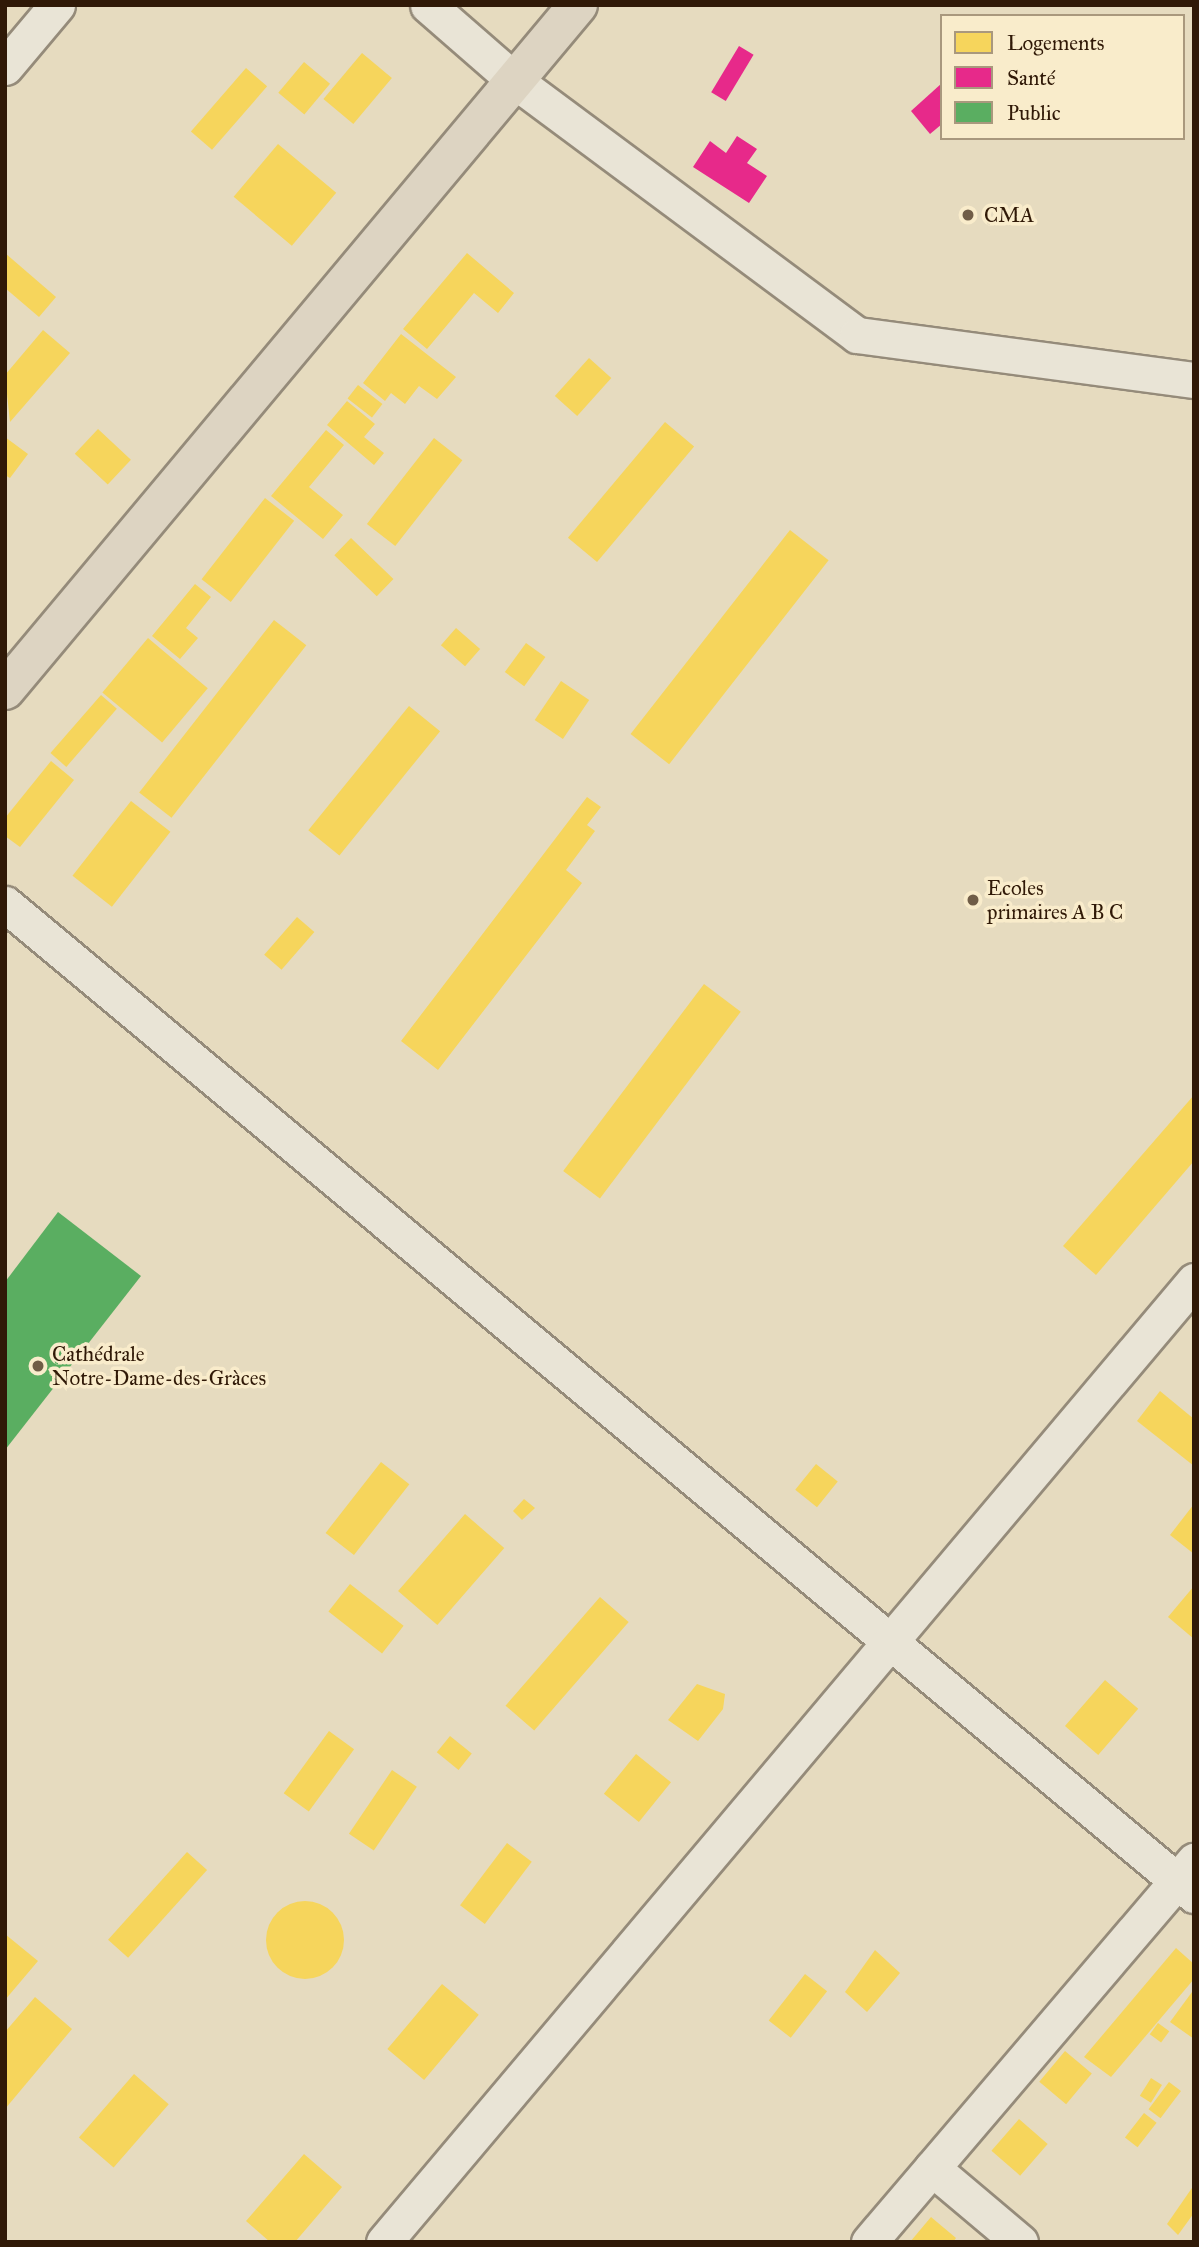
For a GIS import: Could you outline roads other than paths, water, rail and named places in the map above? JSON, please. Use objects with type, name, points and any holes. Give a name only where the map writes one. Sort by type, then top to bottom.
[{"type":"highway","points":[[5,690],[578,5]]},
{"type":"street","points":[[5,66],[57,5]]},
{"type":"street","points":[[428,5],[515,81],[857,335],[1194,380]]},
{"type":"street","points":[[5,904],[891,1645],[1188,1879],[869,2242]]},
{"type":"street","points":[[384,2242],[891,1645],[1194,1281]]},
{"type":"street","points":[[932,2168],[1020,2242]]},
{"type":"place","name":"CMA","points":[[968,215]]},
{"type":"place","name":"Ecoles primaires A B C","points":[[973,900]]},
{"type":"place","name":"Cathédrale Notre-Dame-des-Gràces","points":[[38,1366]]}]
